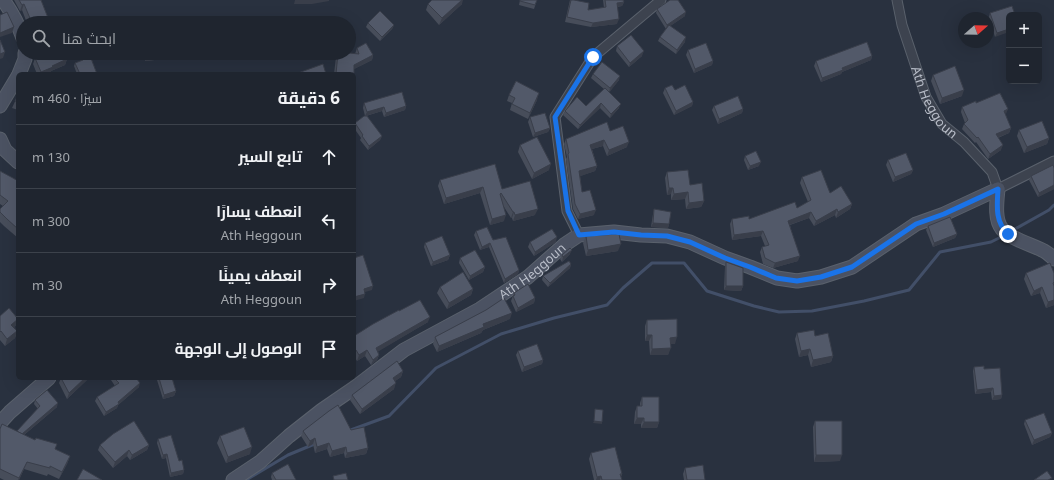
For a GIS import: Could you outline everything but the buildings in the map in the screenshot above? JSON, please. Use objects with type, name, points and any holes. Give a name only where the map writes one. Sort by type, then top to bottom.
[{"type":"street","points":[[3,0],[16,20]]},
{"type":"street","points":[[579,235],[568,211],[555,117],[593,57],[661,0]]},
{"type":"street","name":"Ath Heggoun","points":[[897,0],[902,25],[926,97],[942,124],[964,142],[992,172],[998,189],[997,207],[999,222],[1002,229],[1008,234],[1046,252],[1054,259]]},
{"type":"street","points":[[20,72],[25,60]]},
{"type":"street","points":[[0,106],[16,80]]},
{"type":"street","points":[[0,139],[5,150],[16,160]]},
{"type":"street","name":"Ath Heggoun","points":[[233,480],[260,462],[289,436],[322,410],[357,386],[404,350],[480,309],[528,277],[564,245],[579,235],[614,232],[667,236],[690,242],[725,258],[776,278],[797,281],[821,277],[852,267],[916,224],[944,214],[1054,161]]},
{"type":"street","points":[[0,423],[10,412],[47,380]]},
{"type":"waterway","points":[[1015,229],[1049,210],[1054,205]]},
{"type":"waterway","points":[[348,431],[389,416],[436,368],[501,334],[554,318],[607,305],[623,288],[652,263],[684,263],[707,291],[754,306],[779,312],[812,311],[864,301],[909,290],[940,252],[991,242],[999,238]]},
{"type":"waterway","points":[[246,480],[288,455],[317,443]]},
{"type":"route","points":[[593,57],[555,117],[568,211],[579,235],[614,232],[667,236],[690,242],[725,258],[776,278],[797,281],[821,277],[852,267],[916,224],[944,214],[998,189],[997,207],[999,222],[1002,229],[1008,234]]}]
